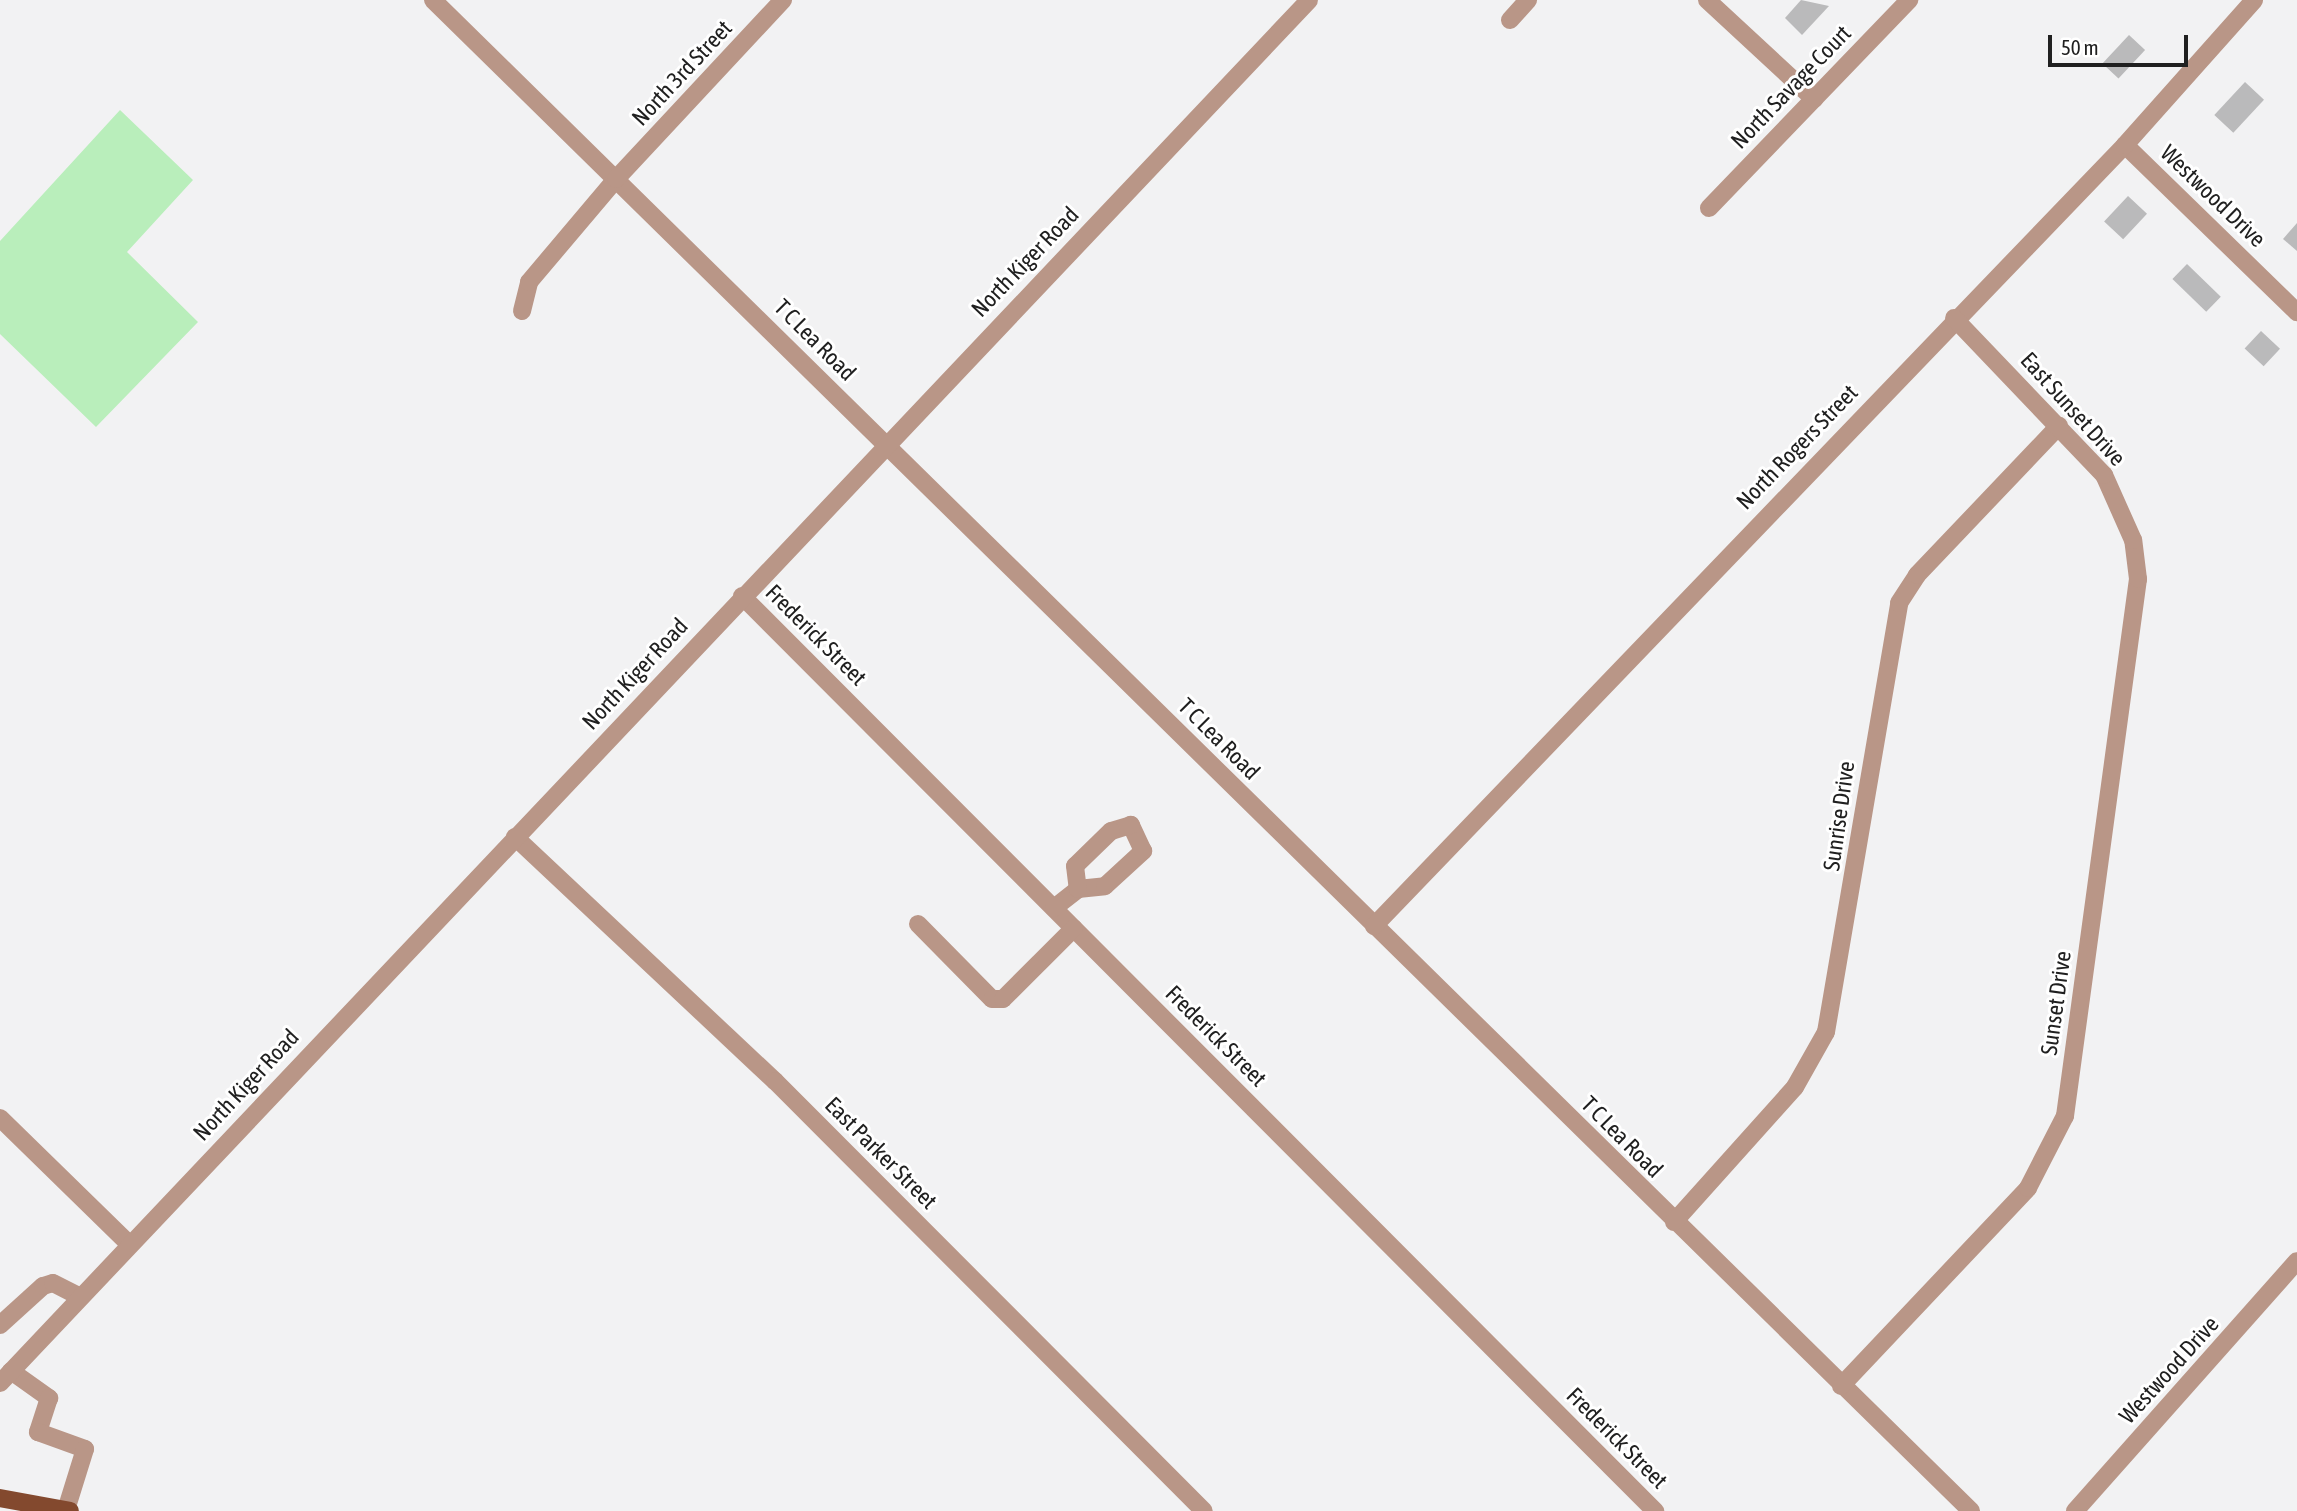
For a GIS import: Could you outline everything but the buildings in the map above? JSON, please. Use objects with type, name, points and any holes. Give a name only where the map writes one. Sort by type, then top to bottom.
[{"type":"main road","points":[[9,1503],[68,1510]]},
{"type":"street","name":"T C Lea Road","points":[[433,0],[1674,1223],[1971,1511]]},
{"type":"street","name":"North 3rd Street","points":[[522,311],[529,282],[616,179],[783,0]]},
{"type":"street","name":"North Kiger Road","points":[[6,1377],[1308,0]]},
{"type":"street","points":[[1510,20],[1528,0]]},
{"type":"street","points":[[1707,0],[1814,99]]},
{"type":"street","name":"North Savage Court","points":[[1709,208],[1909,0]]},
{"type":"street","name":"North Rogers Street","points":[[1374,926],[1954,318],[2124,145],[2254,0]]},
{"type":"street","name":"Westwood Drive","points":[[2124,145],[2297,312]]},
{"type":"street","name":"East Sunset Drive","points":[[1954,318],[2104,475],[2134,546]]},
{"type":"street","name":"Sunrise Drive","points":[[1674,1223],[1795,1087],[1826,1032],[1899,603],[1917,575],[2059,426]]},
{"type":"street","name":"Sunset Drive","points":[[1842,1386],[2028,1188],[2065,1116],[2138,579],[2134,546]]},
{"type":"street","name":"Frederick Street","points":[[742,596],[1656,1511]]},
{"type":"street","name":"East Parker Street","points":[[515,836],[775,1081],[1204,1511]]},
{"type":"street","points":[[1054,908],[1079,890]]},
{"type":"street","points":[[918,924],[992,999],[1003,999],[1073,928]]},
{"type":"street","points":[[0,1118],[130,1244]]},
{"type":"street","name":"Westwood Drive","points":[[2075,1511],[2297,1261]]},
{"type":"street","points":[[0,1325],[43,1286],[53,1283],[80,1297]]},
{"type":"street","points":[[6,1377],[50,1398],[38,1433],[85,1449],[68,1510]]},
{"type":"green space","points":[[120,110],[193,180],[127,252],[198,322],[96,427],[0,334],[0,241]]}]
